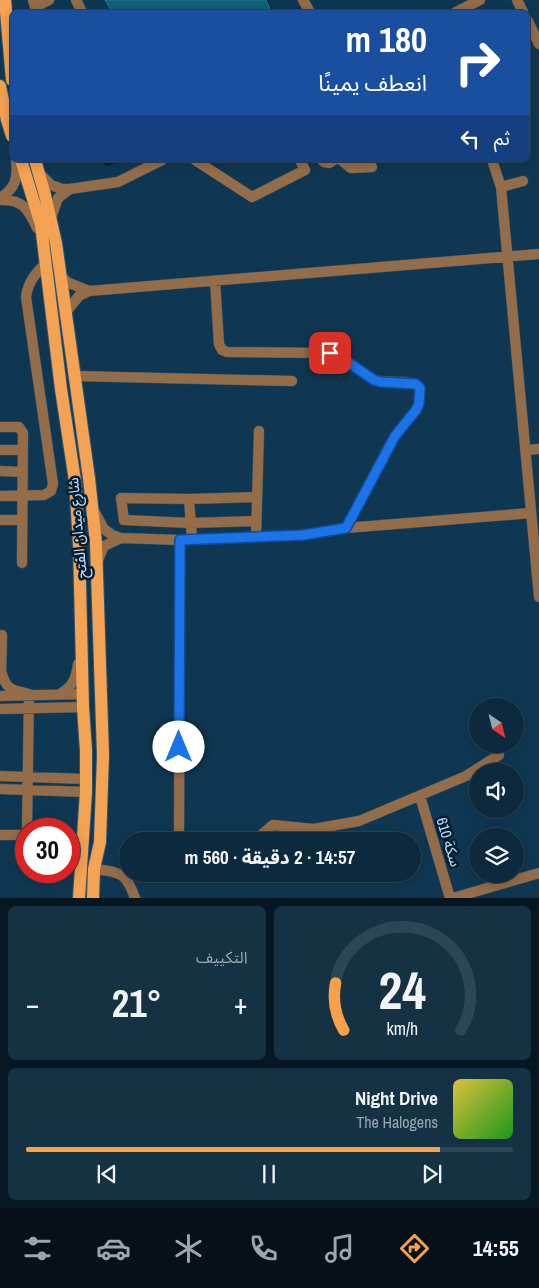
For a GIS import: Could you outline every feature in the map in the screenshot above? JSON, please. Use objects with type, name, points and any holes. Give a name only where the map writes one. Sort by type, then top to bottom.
[{"type":"main road","points":[[6,0],[10,32]]},
{"type":"main road","points":[[0,86],[10,130]]},
{"type":"main road","name":"شارع ميدان الفتح","points":[[22,162],[41,225],[43,238],[61,389],[75,481],[82,644],[95,699],[103,755],[100,842],[94,869],[93,898]]},
{"type":"main road","name":"شارع ميدان الفتح","points":[[36,162],[50,218],[61,277],[92,506],[97,563],[95,699]]},
{"type":"main road","points":[[83,707],[95,699]]},
{"type":"main road","name":"شارع ميدان الفتح","points":[[79,898],[86,785],[83,707],[95,699]]},
{"type":"street","points":[[34,0],[35,7],[49,0]]},
{"type":"street","points":[[460,10],[480,0]]},
{"type":"street","points":[[530,25],[539,43]]},
{"type":"street","points":[[0,199],[16,183],[18,175],[16,162]]},
{"type":"street","points":[[39,174],[51,185],[62,189],[70,189],[118,182],[158,162]]},
{"type":"street","points":[[196,162],[252,197],[305,170],[301,162]]},
{"type":"street","points":[[344,162],[351,168],[372,167]]},
{"type":"street","points":[[493,162],[501,188],[539,597]]},
{"type":"street","points":[[501,188],[523,181]]},
{"type":"street","points":[[50,218],[58,198],[70,189]]},
{"type":"street","points":[[0,199],[15,201],[26,207],[43,238]]},
{"type":"street","points":[[66,312],[79,296],[89,291],[539,254]]},
{"type":"street","points":[[0,496],[44,495],[51,491],[53,484],[26,297],[33,277],[46,263]]},
{"type":"street","points":[[61,277],[68,283],[89,291]]},
{"type":"street","points":[[215,281],[219,344],[222,350],[227,352],[336,354],[374,380],[416,384],[420,388],[419,404],[416,410],[395,436],[346,528]]},
{"type":"street","points":[[75,376],[292,381]]},
{"type":"street","points":[[0,427],[19,427],[23,433],[22,563]]},
{"type":"street","points":[[256,537],[259,431]]},
{"type":"street","points":[[525,450],[539,449]]},
{"type":"street","points":[[0,450],[23,450]]},
{"type":"street","points":[[0,471],[22,472]]},
{"type":"street","points":[[256,497],[189,499],[121,498],[124,520],[190,523],[256,521]]},
{"type":"street","points":[[189,499],[192,540]]},
{"type":"street","points":[[92,506],[104,529],[112,535],[121,538],[180,540],[303,535],[346,528],[531,513]]},
{"type":"street","points":[[0,520],[22,520]]},
{"type":"street","points":[[97,563],[104,546],[121,538]]},
{"type":"street","points":[[179,832],[180,540]]},
{"type":"street","points":[[2,634],[1,679],[10,689],[29,694]]},
{"type":"street","points":[[60,694],[74,682],[82,644]]},
{"type":"street","points":[[27,818],[29,694]]},
{"type":"street","points":[[0,696],[60,694],[95,699]]},
{"type":"street","points":[[0,709],[83,707]]},
{"type":"street","points":[[264,832],[273,825],[314,828],[359,821],[466,776],[499,755]]},
{"type":"street","points":[[0,776],[28,776],[86,785]]},
{"type":"street","points":[[0,789],[28,790],[86,785]]},
{"type":"street","name":"سكة 610","points":[[420,796],[451,898]]},
{"type":"street","points":[[0,835],[15,835]]},
{"type":"street","points":[[94,869],[122,874],[131,885],[136,898]]},
{"type":"street","points":[[451,898],[539,872]]},
{"type":"building","points":[[105,0],[266,0],[271,10],[111,10]]},
{"type":"route","points":[[179,747],[180,540],[303,535],[346,528],[398,430],[419,404],[420,388],[416,384],[374,380],[336,354],[330,353]]}]
